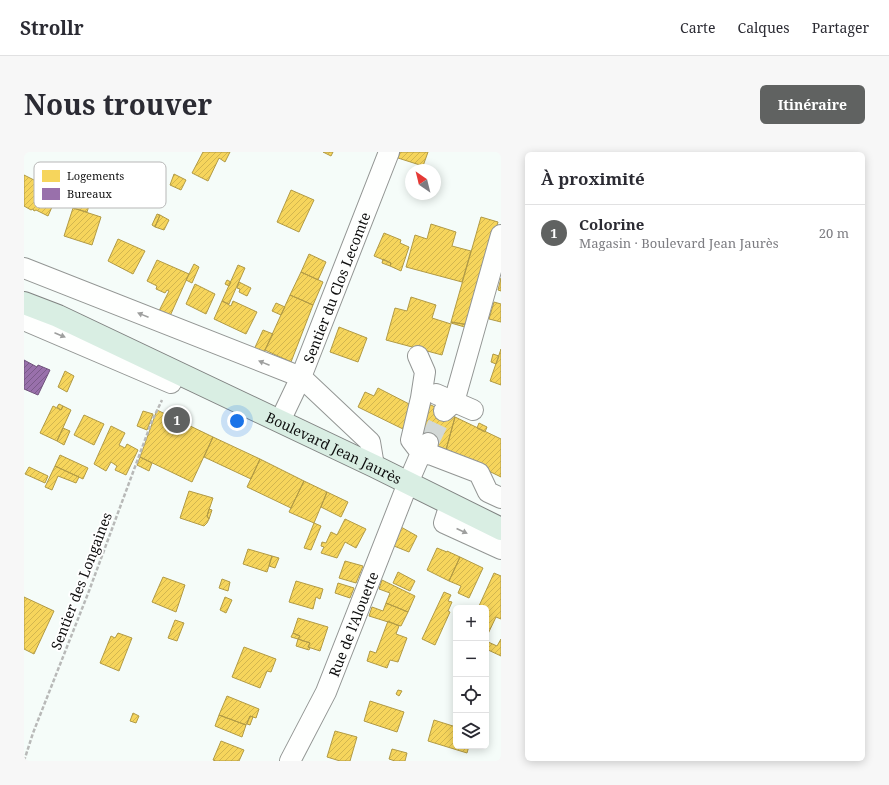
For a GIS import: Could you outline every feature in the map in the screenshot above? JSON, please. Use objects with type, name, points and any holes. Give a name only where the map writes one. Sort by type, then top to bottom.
[{"type":"main road","name":"Boulevard Jean Jaurès","points":[[24,292],[58,316]]},
{"type":"main road","name":"Boulevard Jean Jaurès","points":[[24,303],[58,316],[280,421],[501,529]]},
{"type":"street","name":"Sentier du Clos Lecomte","points":[[280,421],[300,377],[389,152]]},
{"type":"street","points":[[473,410],[445,402],[501,235]]},
{"type":"street","points":[[24,268],[300,377],[370,442],[374,466]]},
{"type":"street","points":[[24,320],[171,383]]},
{"type":"street","points":[[418,356],[425,372],[421,398],[411,440],[425,448],[432,455],[479,473],[488,492],[501,498]]},
{"type":"street","name":"Rue de l'Alouette","points":[[290,761],[326,692],[408,483],[425,448]]},
{"type":"street","points":[[450,504],[444,523],[501,549]]},
{"type":"path","name":"Sentier des Longaines","points":[[24,761],[33,733],[158,409]]},
{"type":"building: Logements","points":[[203,152],[230,152],[225,162],[219,158],[208,181],[192,173]]},
{"type":"building: Logements","points":[[323,152],[333,152],[331,156]]},
{"type":"building: Logements","points":[[400,152],[428,152],[424,164],[417,164],[398,158]]},
{"type":"building: Logements","points":[[174,174],[186,180],[181,190],[170,185]]},
{"type":"building: Logements","points":[[24,175],[34,180],[34,208],[52,208],[48,216],[24,206]]},
{"type":"building: Logements","points":[[291,190],[314,200],[299,232],[277,222]]},
{"type":"building: Logements","points":[[73,208],[88,208],[87,212]]},
{"type":"building: Logements","points":[[73,208],[101,217],[92,245],[64,236]]},
{"type":"building: Logements","points":[[157,214],[160,215],[155,227],[152,225]]},
{"type":"building: Logements","points":[[160,215],[169,220],[164,230],[155,227]]},
{"type":"building: Logements","points":[[481,217],[498,222],[469,325],[451,322]]},
{"type":"building: Logements","points":[[431,224],[456,232],[452,246],[471,251],[462,282],[406,267],[415,235],[427,239]]},
{"type":"building: Logements","points":[[384,233],[401,240],[400,243],[409,247],[401,271],[390,266],[391,263],[374,256]]},
{"type":"building: Logements","points":[[118,239],[145,251],[133,274],[108,261]]},
{"type":"building: Logements","points":[[309,254],[326,262],[318,280],[301,272]]},
{"type":"building: Logements","points":[[383,259],[391,263],[390,266],[382,263]]},
{"type":"building: Logements","points":[[157,260],[189,274],[170,316],[159,311],[169,291],[167,290],[165,293],[156,289],[157,286],[147,281]]},
{"type":"building: Logements","points":[[194,264],[199,267],[192,283],[186,280]]},
{"type":"building: Logements","points":[[238,265],[245,268],[229,304],[222,301]]},
{"type":"building: Logements","points":[[301,272],[323,282],[313,305],[290,295]]},
{"type":"building: Logements","points":[[501,278],[501,291],[498,290]]},
{"type":"building: Logements","points":[[227,280],[231,282],[229,286],[225,284]]},
{"type":"building: Logements","points":[[239,282],[251,288],[247,296],[239,292],[240,289],[237,288]]},
{"type":"building: Logements","points":[[195,284],[215,294],[206,314],[186,304]]},
{"type":"building: Logements","points":[[290,295],[313,305],[291,362],[265,350]]},
{"type":"building: Logements","points":[[411,297],[436,305],[432,318],[451,324],[442,355],[386,340],[395,308],[407,311]]},
{"type":"building: Logements","points":[[222,301],[231,306],[233,301],[257,312],[246,334],[214,319]]},
{"type":"building: Logements","points":[[494,302],[501,304],[501,322],[489,319]]},
{"type":"building: Logements","points":[[276,303],[285,307],[281,315],[272,311]]},
{"type":"building: Logements","points":[[451,322],[469,325],[468,328]]},
{"type":"building: Logements","points":[[339,327],[367,338],[358,362],[330,352]]},
{"type":"building: Logements","points":[[263,330],[273,334],[260,360],[251,356]]},
{"type":"building: Logements","points":[[501,349],[501,385],[490,381]]},
{"type":"building: Logements","points":[[493,354],[499,356],[496,364],[491,362]]},
{"type":"building: Logements","points":[[65,371],[74,376],[67,392],[58,387]]},
{"type":"building: Logements","points":[[378,388],[413,406],[403,429],[358,407],[365,392],[374,396]]},
{"type":"building: Logements","points":[[59,404],[63,406],[61,410],[57,407]]},
{"type":"building: Logements","points":[[429,404],[455,417],[446,450],[420,437]]},
{"type":"building: Logements","points":[[53,406],[61,410],[63,406],[71,410],[57,441],[40,433]]},
{"type":"building: Logements","points":[[157,410],[213,437],[192,482],[140,457]]},
{"type":"building: Logements","points":[[143,411],[153,414],[147,430],[137,426]]},
{"type":"building: Logements","points":[[84,415],[104,424],[94,445],[74,435]]},
{"type":"building: Logements","points":[[455,417],[501,439],[501,477],[446,450]]},
{"type":"building: Logements","points":[[479,423],[487,427],[485,432],[477,428]]},
{"type":"building: Logements","points":[[111,426],[125,433],[119,445],[125,448],[127,444],[138,450],[126,475],[115,470],[117,466],[111,462],[106,471],[94,464]]},
{"type":"building: Logements","points":[[63,428],[70,431],[64,445],[57,441]]},
{"type":"building: Logements","points":[[213,437],[260,459],[251,479],[204,457]]},
{"type":"building: Logements","points":[[60,455],[88,468],[83,479],[55,466]]},
{"type":"building: Logements","points":[[140,457],[152,463],[149,471],[137,465]]},
{"type":"building: Logements","points":[[260,459],[304,481],[291,508],[247,487]]},
{"type":"building: Logements","points":[[55,466],[79,477],[76,483],[58,476],[52,490],[45,487]]},
{"type":"building: Logements","points":[[29,467],[48,476],[45,483],[25,474]]},
{"type":"building: Logements","points":[[304,481],[327,492],[314,523],[289,512]]},
{"type":"building: Logements","points":[[189,491],[213,498],[207,516],[209,519],[204,526],[180,518]]},
{"type":"building: Logements","points":[[327,492],[348,502],[341,517],[321,507]]},
{"type":"building: Logements","points":[[209,509],[212,510],[209,519],[207,516]]},
{"type":"building: Logements","points":[[345,519],[366,529],[356,548],[345,542],[337,558],[321,553],[324,547],[321,546],[322,542],[326,543],[331,532],[337,535]]},
{"type":"building: Logements","points":[[314,523],[321,526],[311,550],[304,548]]},
{"type":"building: Logements","points":[[401,527],[417,536],[409,552],[394,546]]},
{"type":"building: Logements","points":[[437,548],[460,557],[449,581],[427,570]]},
{"type":"building: Logements","points":[[248,549],[272,556],[267,572],[243,564]]},
{"type":"building: Logements","points":[[272,556],[279,558],[275,568],[269,566]]},
{"type":"building: Logements","points":[[460,557],[483,568],[469,598],[458,593],[461,586],[449,581]]},
{"type":"building: Logements","points":[[345,561],[363,566],[356,583],[339,578]]},
{"type":"building: Logements","points":[[398,572],[415,581],[410,591],[393,583]]},
{"type":"building: Logements","points":[[494,573],[501,576],[501,619],[496,617],[489,632],[489,605],[479,605]]},
{"type":"building: Logements","points":[[163,577],[185,585],[176,612],[152,602]]},
{"type":"building: Logements","points":[[222,579],[230,582],[228,591],[219,588]]},
{"type":"building: Logements","points":[[382,580],[415,596],[408,612],[386,603],[390,593],[379,589]]},
{"type":"building: Logements","points":[[296,581],[323,589],[320,599],[316,597],[313,609],[289,602]]},
{"type":"building: Logements","points":[[338,583],[354,588],[350,598],[335,593]]},
{"type":"building: Logements","points":[[444,592],[451,595],[448,601],[452,602],[448,611],[450,612],[435,645],[422,639]]},
{"type":"building: Logements","points":[[24,597],[54,611],[34,654],[24,649]]},
{"type":"building: Logements","points":[[225,597],[232,600],[226,613],[220,610]]},
{"type":"building: Logements","points":[[386,603],[408,612],[401,626],[369,616],[372,607],[383,611]]},
{"type":"building: Logements","points":[[298,618],[328,627],[320,651],[308,647],[310,643],[298,639],[300,636],[293,633]]},
{"type":"building: Logements","points":[[175,620],[184,623],[177,641],[168,638]]},
{"type":"building: Logements","points":[[388,621],[399,626],[396,634],[407,638],[398,662],[390,660],[387,668],[367,661],[370,651],[376,653]]},
{"type":"building: Logements","points":[[118,633],[132,638],[119,671],[100,663],[111,636],[115,638]]},
{"type":"building: Logements","points":[[293,633],[300,636],[298,639],[291,637]]},
{"type":"building: Logements","points":[[298,639],[310,643],[308,647],[310,648],[309,650],[296,646]]},
{"type":"building: Logements","points":[[501,639],[501,656],[489,650],[489,642],[497,646]]},
{"type":"building: Logements","points":[[244,647],[276,659],[271,672],[267,671],[260,688],[232,677]]},
{"type":"building: Logements","points":[[398,690],[402,691],[399,696],[396,694]]},
{"type":"building: Logements","points":[[227,696],[259,709],[256,718],[250,716],[246,725],[219,715]]},
{"type":"building: Logements","points":[[370,701],[404,712],[397,732],[364,721]]},
{"type":"building: Logements","points":[[133,713],[139,716],[136,723],[130,721]]},
{"type":"building: Logements","points":[[219,715],[246,725],[242,737],[215,726]]},
{"type":"building: Logements","points":[[250,716],[253,717],[250,725],[247,724]]},
{"type":"building: Logements","points":[[434,720],[453,726],[453,749],[428,741]]},
{"type":"building: Logements","points":[[335,731],[357,737],[350,761],[340,761],[327,757]]},
{"type":"building: Logements","points":[[221,741],[244,750],[239,761],[213,760]]},
{"type":"building: Logements","points":[[392,749],[407,753],[405,761],[395,761],[389,759]]},
{"type":"building: Logements","points":[[454,749],[468,749],[467,753]]},
{"type":"building: Bureaux","points":[[24,360],[37,367],[38,365],[50,370],[38,395],[24,389]]},
{"type":"tunnel","points":[[429,442],[444,411]]},
{"type":"place","name":"Colorine","points":[[177,420]]}]
